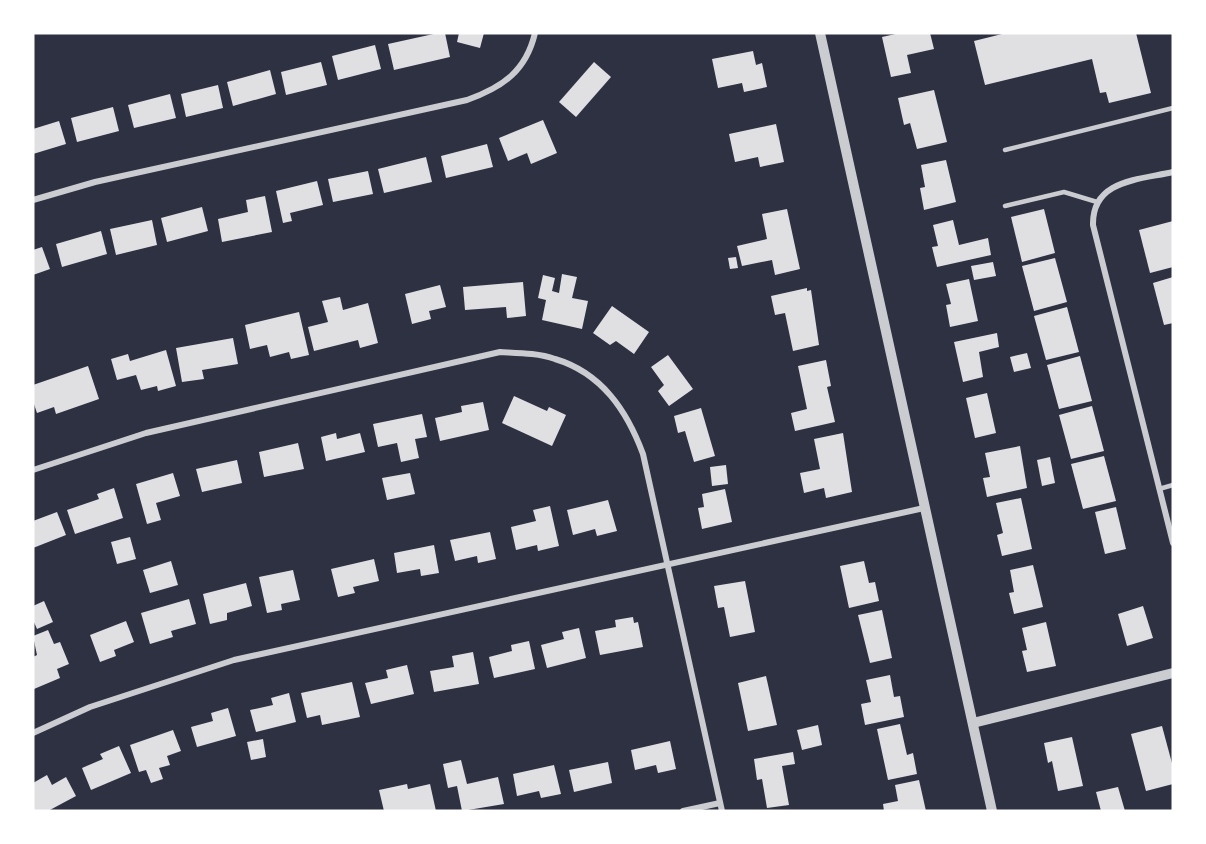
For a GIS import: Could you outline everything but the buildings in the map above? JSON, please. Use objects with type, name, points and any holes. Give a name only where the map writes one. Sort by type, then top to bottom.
[{"type":"street","points":[[33,200],[95,182],[467,100],[492,91],[509,80],[525,63],[535,33]]},
{"type":"street","points":[[820,33],[992,811]]},
{"type":"street","points":[[1173,172],[1116,186],[1101,194],[1093,210],[1093,225],[1173,543]]},
{"type":"street","points":[[33,470],[157,430],[500,352],[556,359],[597,381],[618,402],[632,426],[643,454],[722,811]]},
{"type":"street","points":[[33,733],[90,707],[234,660],[924,508]]},
{"type":"street","points":[[973,723],[1173,673]]},
{"type":"street","points":[[683,811],[720,803]]},
{"type":"lane","points":[[1005,150],[1173,108]]},
{"type":"lane","points":[[1005,206],[1064,192],[1097,202]]},
{"type":"lane","points":[[1159,489],[1173,485]]}]
